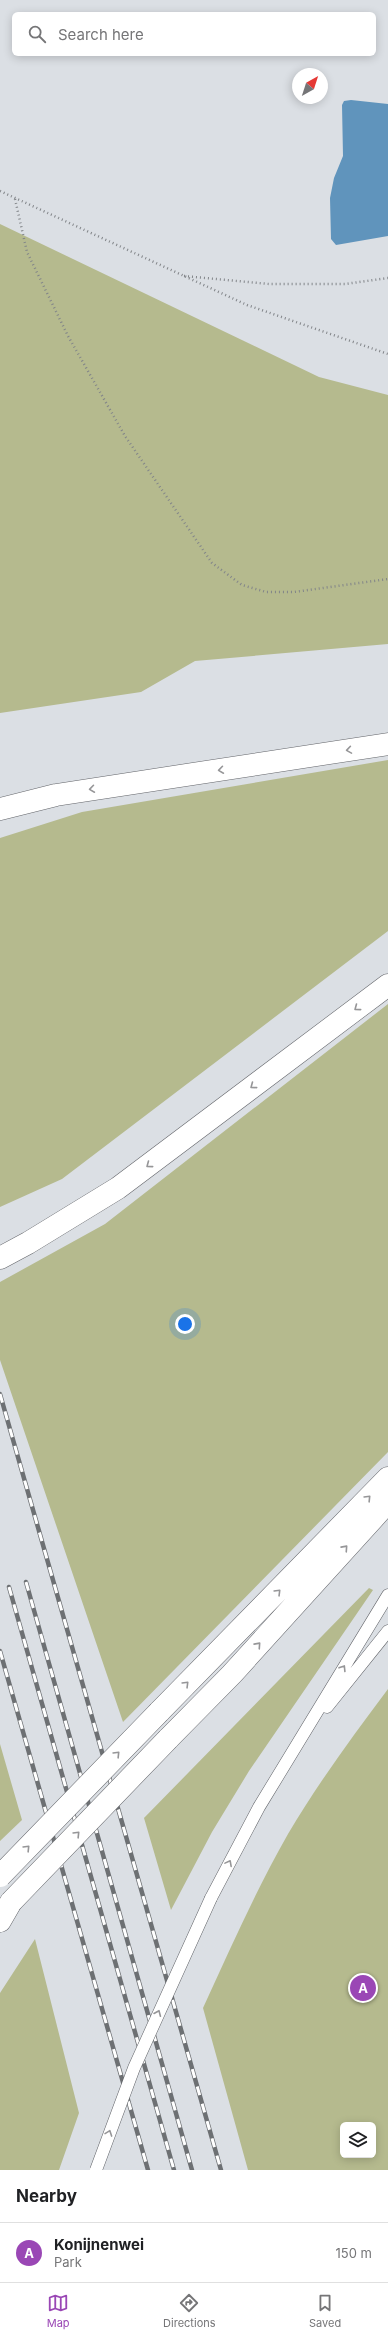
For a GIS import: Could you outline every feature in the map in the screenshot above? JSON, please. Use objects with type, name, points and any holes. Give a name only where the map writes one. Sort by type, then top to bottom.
[{"type":"highway","points":[[0,809],[56,794],[388,744]]},
{"type":"highway","points":[[0,1258],[28,1244],[118,1188],[388,985]]},
{"type":"highway","points":[[0,1876],[388,1478]]},
{"type":"highway","points":[[0,1922],[5,1907],[232,1674],[359,1532],[388,1502]]},
{"type":"highway","points":[[359,1532],[388,1516]]},
{"type":"lane","points":[[96,2170],[134,2068],[211,1898],[259,1807],[388,1595]]},
{"type":"lane","points":[[294,1749],[388,1631]]},
{"type":"path","points":[[0,191],[181,276],[247,305],[388,354]]},
{"type":"path","points":[[15,198],[27,252],[68,336],[124,436],[212,563],[242,585],[266,592],[294,592],[388,579]]},
{"type":"path","points":[[181,276],[269,284],[345,284],[388,278]]},
{"type":"green space","points":[[0,224],[319,377],[388,395],[388,644],[195,661],[141,692],[0,713]]},
{"type":"green space","points":[[388,760],[388,931],[62,1179],[0,1207],[0,838],[82,812]]},
{"type":"green space","points":[[388,1004],[388,1452],[123,1722],[0,1360],[0,1282],[105,1224]]},
{"type":"green space","points":[[369,1588],[373,1590],[249,1771],[212,1832],[171,1910],[144,1818]]},
{"type":"green space","points":[[388,1689],[388,2170],[248,2170],[203,2008],[233,1942],[276,1855],[299,1815],[349,1742]]},
{"type":"green space","points":[[0,1744],[22,1820],[0,1841]]},
{"type":"green space","points":[[35,1939],[79,2113],[59,2170],[0,2170],[0,1993]]},
{"type":"water","points":[[351,100],[388,104],[388,236],[336,245],[331,239],[330,198],[334,178],[343,156],[342,105],[344,101]]},
{"type":"railway","points":[[0,1394],[221,2170]]},
{"type":"railway","points":[[26,1582],[192,2170]]},
{"type":"railway","points":[[9,1587],[174,2170]]},
{"type":"railway","points":[[0,1651],[148,2170]]},
{"type":"place","name":"Konijnenwei","points":[[363,1988]]}]
